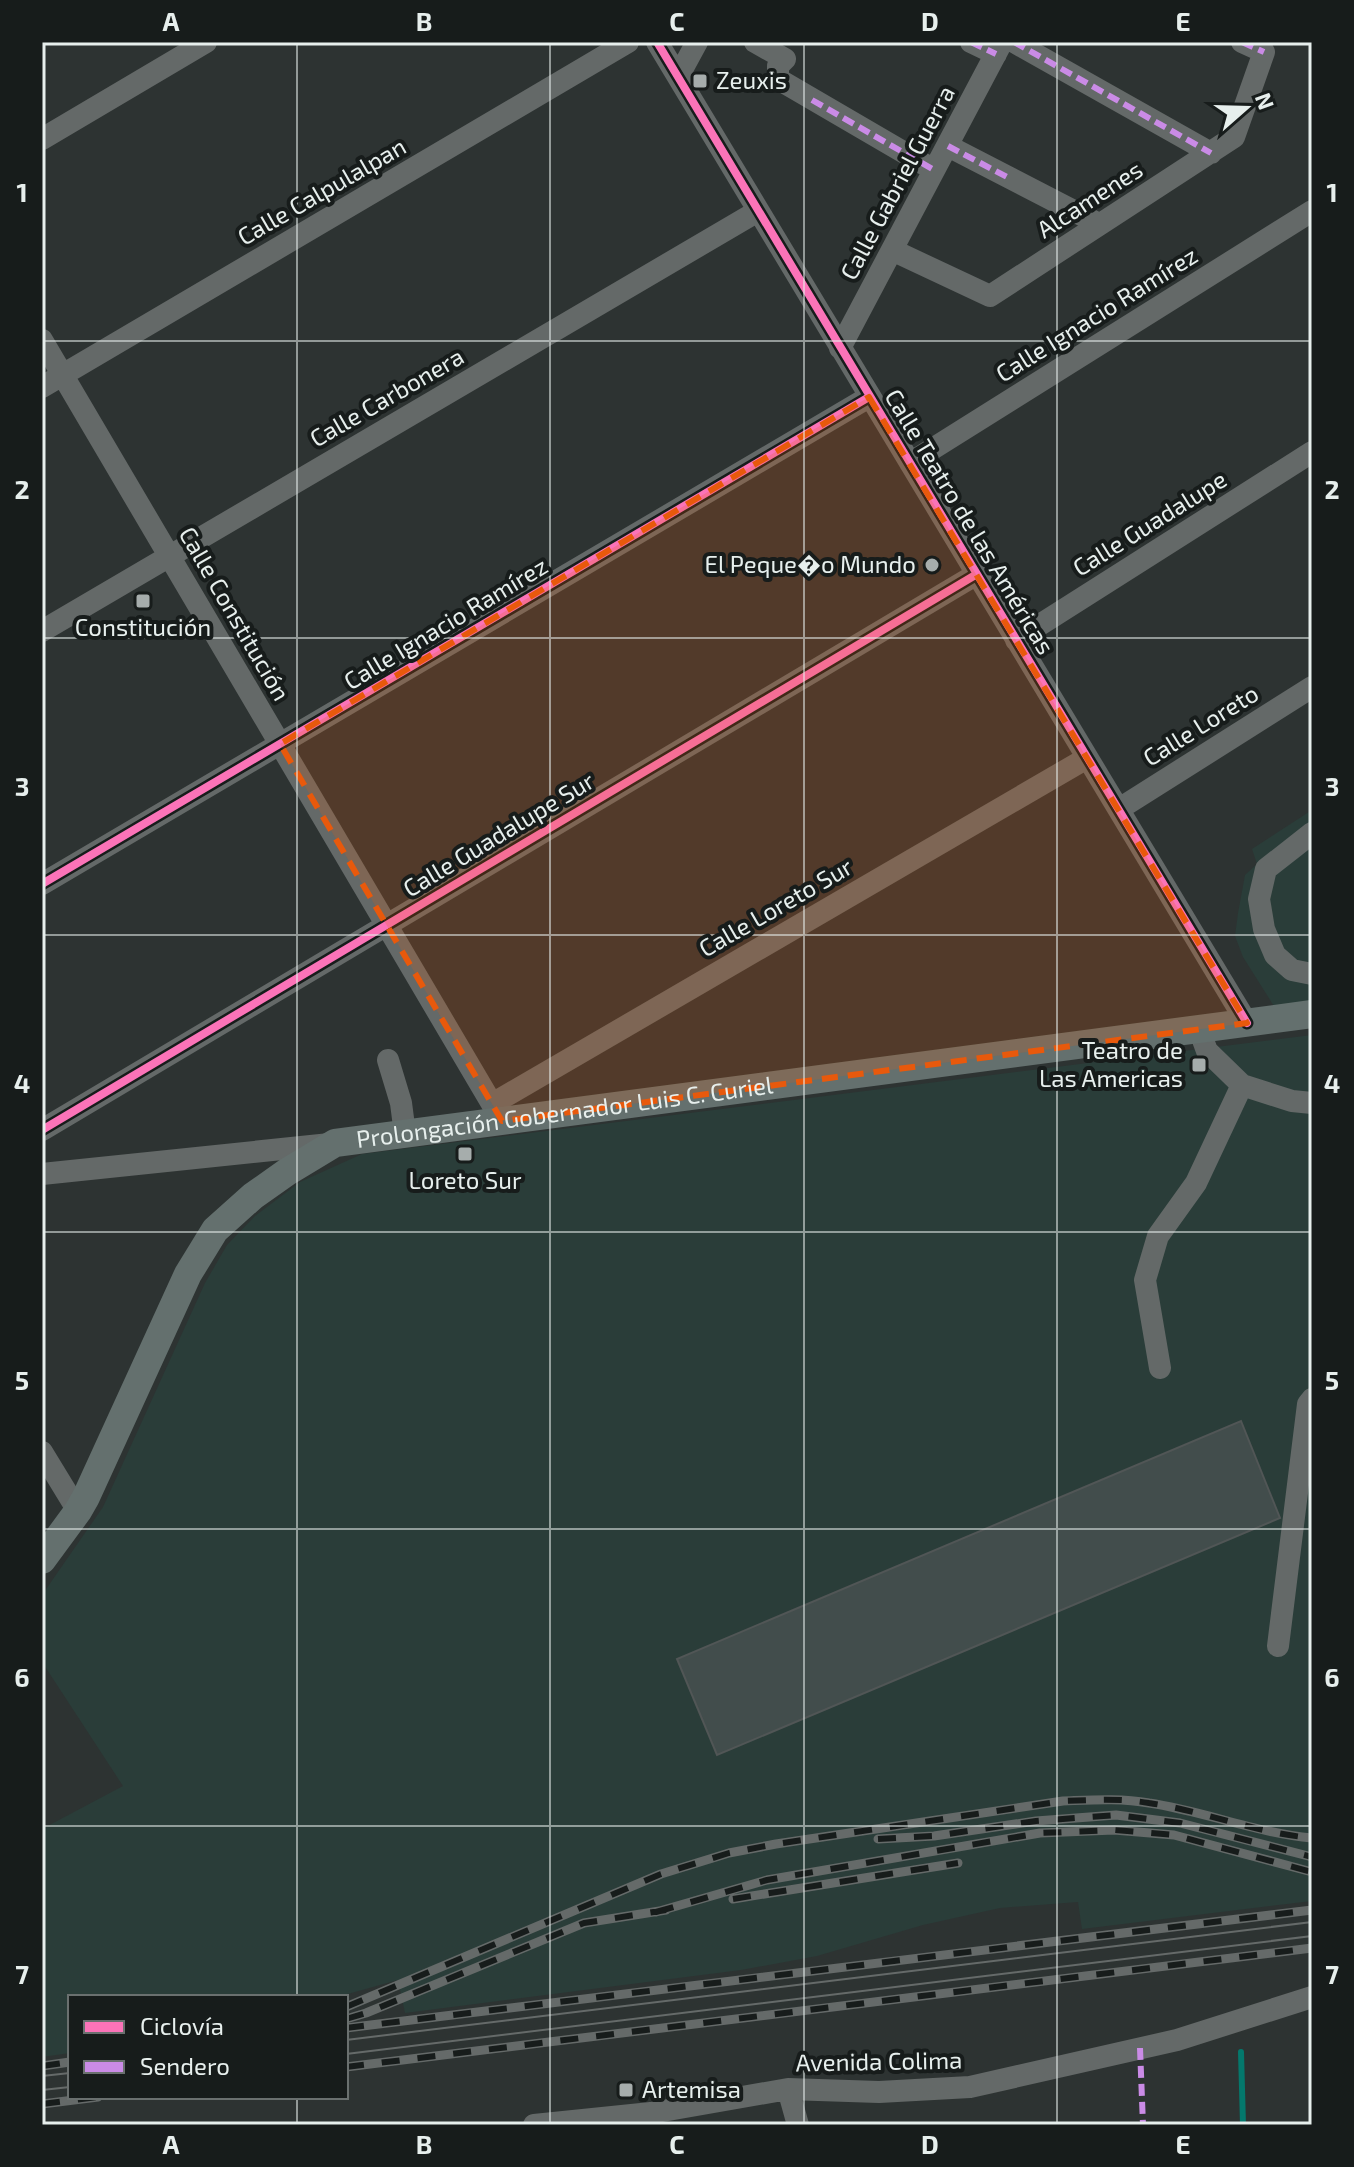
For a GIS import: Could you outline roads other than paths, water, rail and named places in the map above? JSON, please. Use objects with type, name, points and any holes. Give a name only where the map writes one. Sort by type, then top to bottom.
[{"type":"main road","name":"Prolongación Gobernador Luis C. Curiel","points":[[42,1560],[78,1511],[188,1274],[215,1230],[253,1196],[335,1143],[405,1134],[497,1112],[1312,1014]]},
{"type":"street","points":[[42,139],[206,42]]},
{"type":"street","name":"Calle Calpulalpan","points":[[42,387],[628,42]]},
{"type":"street","name":"Calle Teatro de las Américas","points":[[657,42],[1247,1023]]},
{"type":"street","points":[[678,77],[697,42]]},
{"type":"street","points":[[755,42],[785,59],[778,66],[778,79],[934,170]]},
{"type":"street","points":[[971,42],[1004,46],[1211,153]]},
{"type":"street","name":"Alcamenes","points":[[892,250],[990,296],[1234,137],[1264,52],[1242,42]]},
{"type":"street","name":"Calle Gabriel Guerra","points":[[840,348],[1004,46]]},
{"type":"street","points":[[948,146],[1099,224]]},
{"type":"street","name":"Calle Carbonera","points":[[42,631],[758,211]]},
{"type":"street","name":"Calle Ignacio Ramírez","points":[[910,463],[1312,211]]},
{"type":"street","name":"Calle Constitución","points":[[42,340],[497,1112]]},
{"type":"street","name":"Calle Ignacio Ramírez","points":[[42,884],[869,397]]},
{"type":"street","name":"Calle Guadalupe","points":[[1016,640],[1312,452]]},
{"type":"street","name":"Calle Guadalupe Sur","points":[[42,1130],[977,574]]},
{"type":"street","name":"Calle Loreto","points":[[1119,809],[1312,687]]},
{"type":"street","name":"Calle Loreto Sur","points":[[497,1112],[1087,758]]},
{"type":"street","points":[[1312,833],[1266,869],[1259,899],[1264,929],[1275,955],[1292,970],[1312,974]]},
{"type":"street","points":[[1199,1029],[1207,1051],[1242,1085],[1292,1101],[1312,1103]]},
{"type":"street","points":[[388,1060],[401,1103],[405,1134]]},
{"type":"street","points":[[1160,1368],[1145,1280],[1158,1236],[1196,1183],[1242,1085]]},
{"type":"street","points":[[42,1174],[335,1143]]},
{"type":"street","points":[[1278,1646],[1308,1404],[1312,1399]]},
{"type":"street","points":[[42,1452],[78,1511]]},
{"type":"street","name":"Avenida Colima","points":[[534,2125],[652,2119],[788,2089],[879,2092],[970,2087],[1177,2040],[1312,1997]]},
{"type":"street","points":[[788,2089],[798,2125]]},
{"type":"waterway","points":[[1241,2052],[1243,2125]]},
{"type":"tram line","points":[[348,2040],[1312,1922]]},
{"type":"tram line","points":[[348,2054],[1312,1936]]},
{"type":"tram line","points":[[42,2076],[68,2073]]},
{"type":"tram line","points":[[42,2090],[68,2087]]},
{"type":"railway","points":[[348,2006],[661,1874],[729,1853],[776,1844],[1063,1801],[1106,1800],[1138,1801],[1271,1832],[1312,1838]]},
{"type":"railway","points":[[878,1839],[934,1836],[1036,1821],[1116,1815],[1180,1823],[1312,1857]]},
{"type":"railway","points":[[656,1912],[767,1880],[1040,1833],[1114,1830],[1174,1835],[1312,1872]]},
{"type":"railway","points":[[733,1899],[958,1863]]},
{"type":"railway","points":[[348,2018],[584,1923],[666,1910]]},
{"type":"railway","points":[[348,2028],[1312,1910]]},
{"type":"railway","points":[[348,2067],[1312,1948]]},
{"type":"railway","points":[[42,2066],[68,2062]]},
{"type":"railway","points":[[42,2104],[82,2099]]},
{"type":"place","name":"Zeuxis","points":[[700,81]]},
{"type":"place","name":"El Peque�o Mundo","points":[[932,565]]},
{"type":"place","name":"Constitución","points":[[143,601]]},
{"type":"place","name":"Teatro de Las Americas","points":[[1199,1065]]},
{"type":"place","name":"Loreto Sur","points":[[465,1154]]},
{"type":"place","name":"Artemisa","points":[[626,2090]]}]
